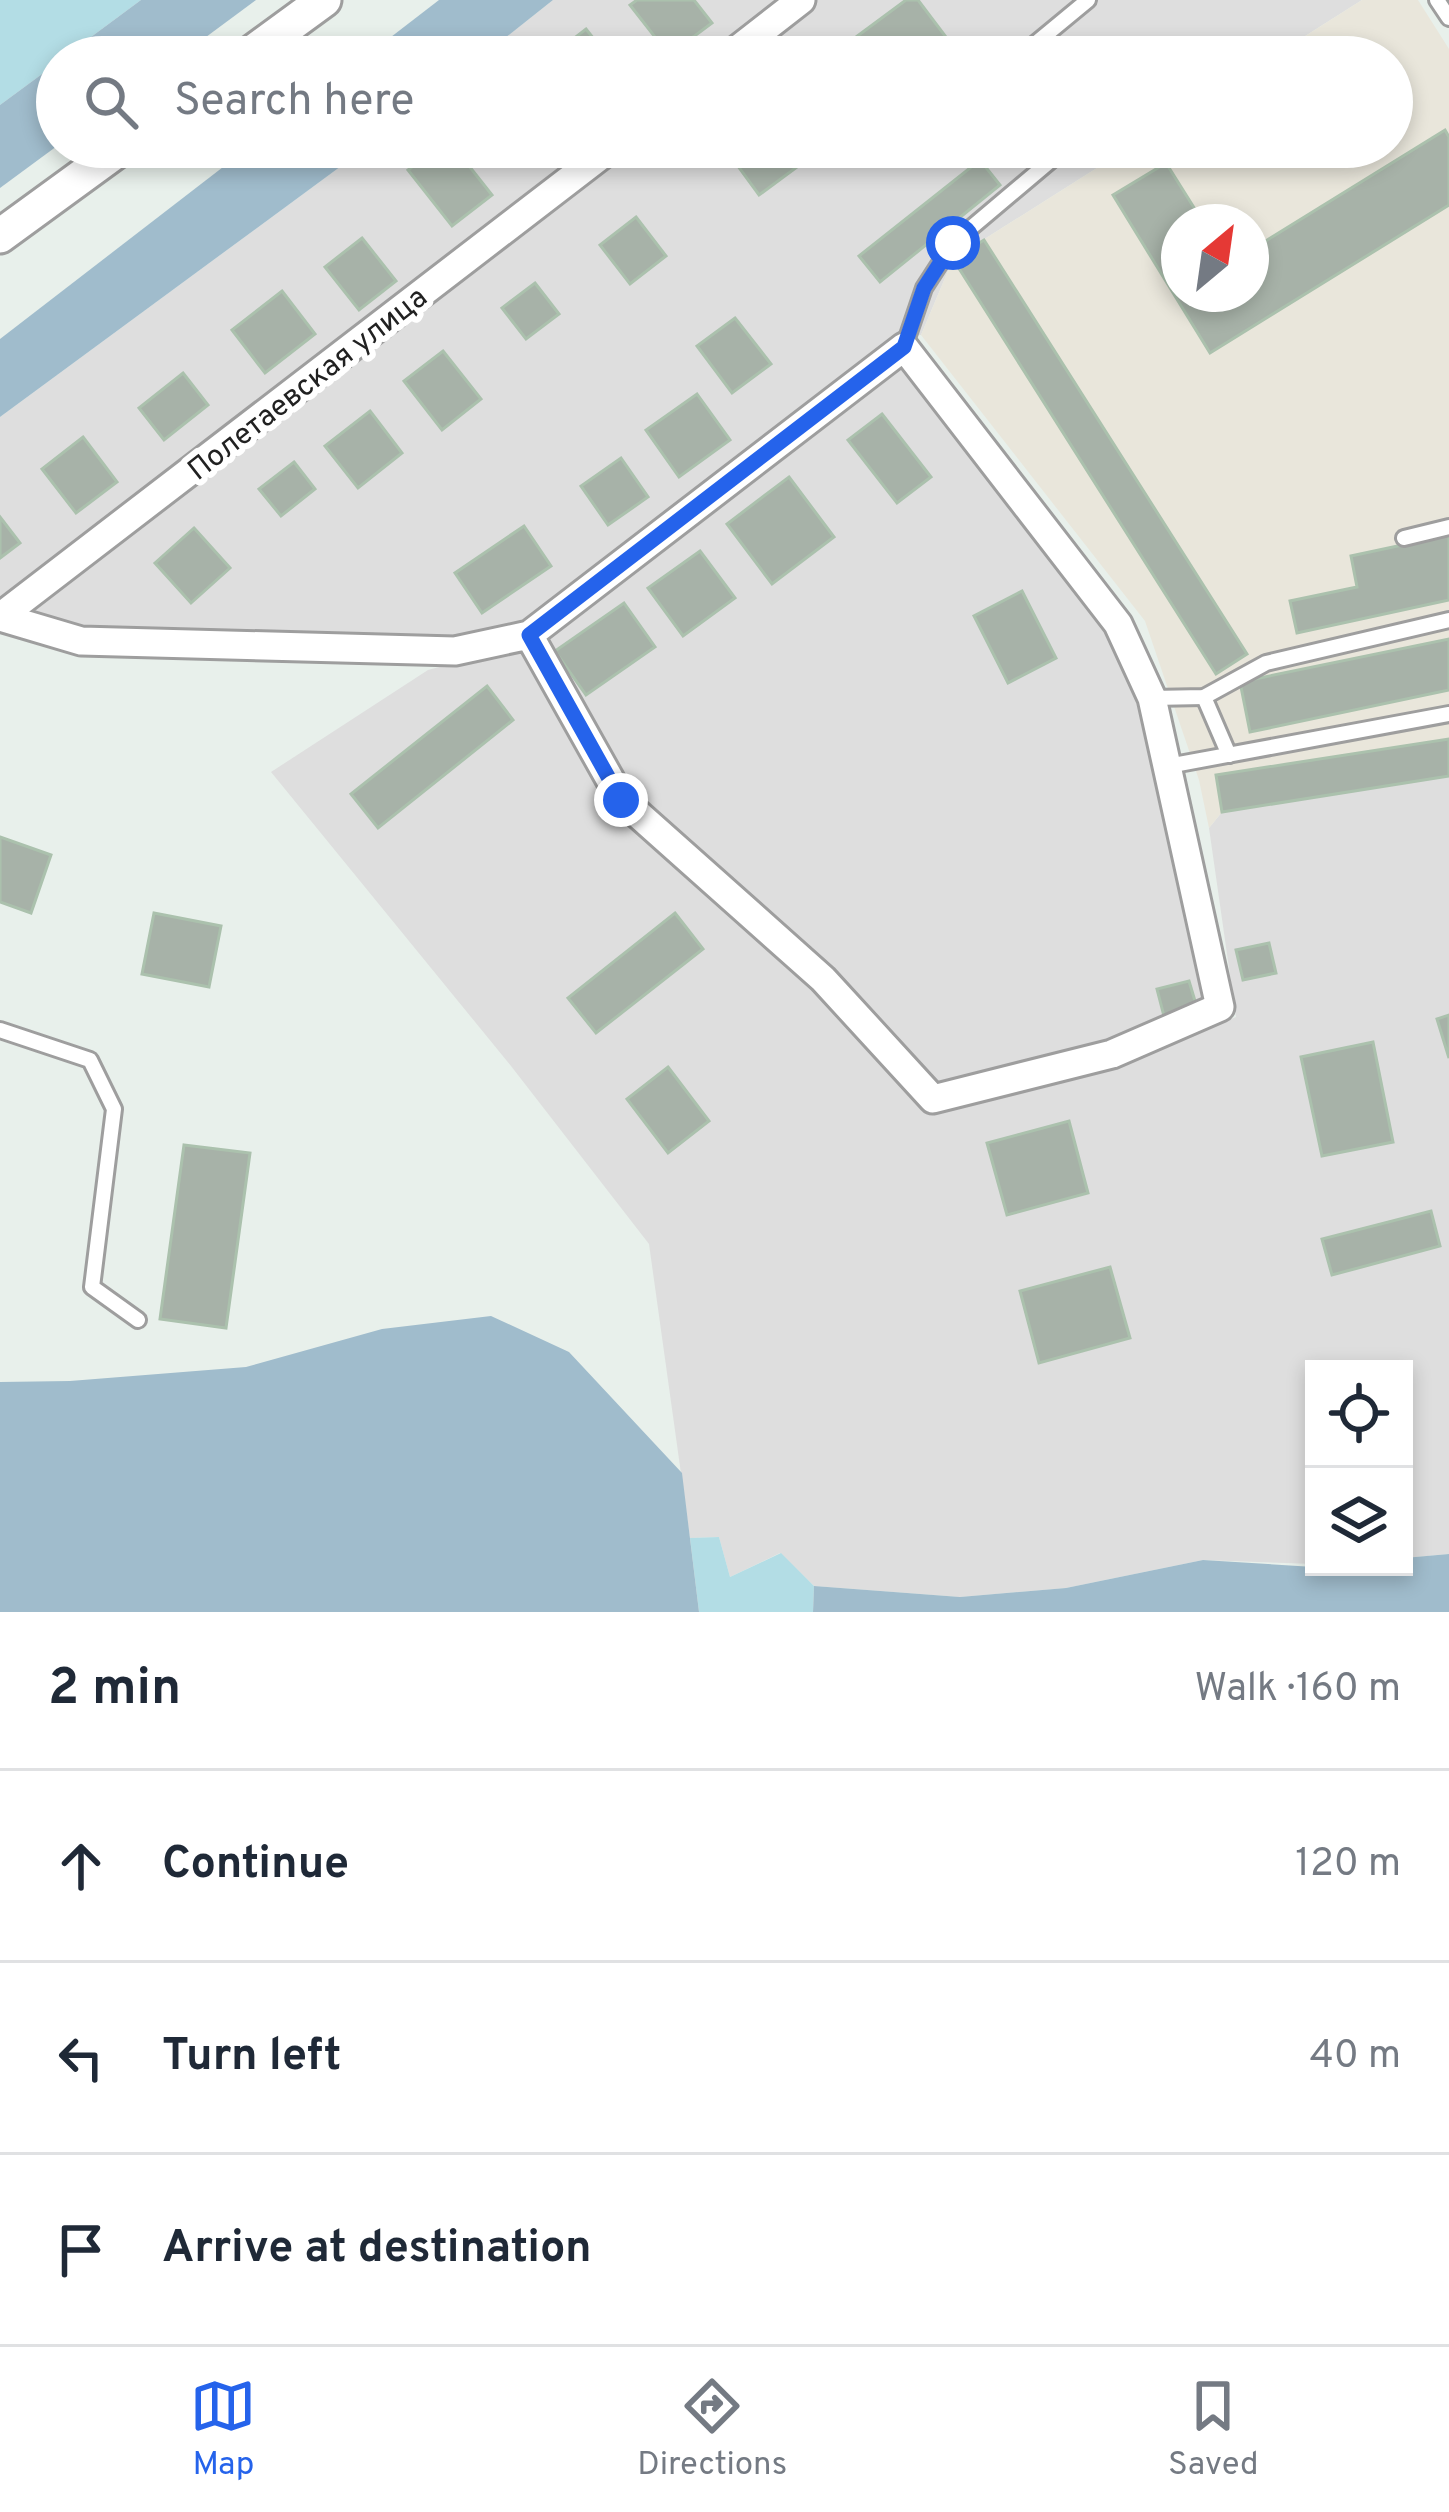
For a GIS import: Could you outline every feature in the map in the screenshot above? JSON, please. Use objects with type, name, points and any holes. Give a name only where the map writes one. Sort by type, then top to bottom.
[{"type":"street","points":[[275,36],[324,0]]},
{"type":"street","points":[[755,36],[802,0]]},
{"type":"street","points":[[0,236],[93,168]]},
{"type":"street","name":"Полетаевская улица","points":[[0,617],[585,168]]},
{"type":"street","points":[[0,617],[81,640],[455,650],[529,635],[904,347],[1118,624],[1152,698],[1220,1007],[1112,1054],[934,1099],[823,979],[621,800],[529,635]]},
{"type":"lane","points":[[1044,36],[1088,0]]},
{"type":"lane","points":[[1437,0],[1449,18]]},
{"type":"lane","points":[[904,347],[924,288],[953,243],[1042,168]]},
{"type":"lane","points":[[1404,538],[1449,527]]},
{"type":"lane","points":[[1152,698],[1204,697],[1266,663],[1449,620]]},
{"type":"lane","points":[[1204,697],[1229,755]]},
{"type":"lane","points":[[1168,766],[1449,714]]},
{"type":"lane","points":[[0,1030],[90,1060],[114,1109],[92,1287],[138,1320]]},
{"type":"shaded area","points":[[0,0],[141,0],[92,36],[36,36],[36,78],[0,105]]},
{"type":"shaded area","points":[[141,0],[256,0],[207,36],[92,36]]},
{"type":"shaded area","points":[[439,0],[553,0],[508,36],[392,36]]},
{"type":"shaded area","points":[[553,0],[788,0],[741,36],[508,36]]},
{"type":"shaded area","points":[[815,0],[1362,0],[1305,36],[768,36]]},
{"type":"shaded area","points":[[1362,0],[1418,0],[1449,49],[1449,776],[1222,812],[1209,828],[1199,780],[1145,621],[921,335],[953,259],[1097,168],[1413,168],[1413,36],[1305,36]]},
{"type":"shaded area","points":[[36,78],[36,161],[0,188],[0,105]]},
{"type":"shaded area","points":[[222,168],[338,168],[0,417],[0,339]]},
{"type":"shaded area","points":[[338,168],[568,168],[0,602],[0,417]]},
{"type":"shaded area","points":[[596,168],[1097,168],[953,259],[921,335],[893,336],[525,626],[450,641],[85,631],[27,613]]},
{"type":"shaded area","points":[[894,360],[1103,621],[1149,700],[1216,1006],[1116,1046],[933,1084],[626,788],[538,637]]},
{"type":"shaded area","points":[[523,645],[612,802],[812,981],[922,1109],[1110,1067],[1236,1017],[1209,828],[1222,812],[1449,776],[1449,1554],[1413,1557],[1413,1360],[1305,1360],[1305,1564],[1203,1560],[1066,1588],[960,1597],[814,1586],[780,1553],[730,1577],[719,1537],[690,1538],[649,1244],[271,772],[428,670]]},
{"type":"shaded area","points":[[491,1316],[569,1352],[682,1473],[699,1612],[0,1612],[0,1382],[246,1367],[382,1329]]},
{"type":"shaded area","points":[[719,1537],[730,1577],[781,1553],[814,1586],[813,1612],[699,1612],[690,1538]]},
{"type":"shaded area","points":[[1449,1554],[1449,1612],[813,1612],[814,1586],[960,1597],[1066,1588],[1203,1560],[1305,1566],[1305,1576],[1413,1576],[1413,1557]]},
{"type":"building","points":[[637,0],[694,0],[712,23],[695,36],[654,36],[630,5]]},
{"type":"building","points":[[906,0],[918,0],[945,36],[857,36]]},
{"type":"building","points":[[1445,130],[1449,137],[1449,205],[1210,353],[1185,312],[1269,312],[1269,239],[1384,168],[1413,168],[1413,150]]},
{"type":"building","points":[[471,168],[492,195],[452,226],[408,170]]},
{"type":"building","points":[[739,168],[796,168],[759,195]]},
{"type":"building","points":[[970,168],[986,168],[1000,185],[880,282],[859,256]]},
{"type":"building","points":[[1158,168],[1169,168],[1192,204],[1161,204],[1161,273],[1113,195]]},
{"type":"building","points":[[636,217],[666,256],[630,284],[600,245]]},
{"type":"building","points":[[362,238],[396,281],[359,310],[325,267]]},
{"type":"building","points":[[984,240],[1247,654],[1216,674],[953,259]]},
{"type":"building","points":[[535,283],[559,314],[526,339],[502,308]]},
{"type":"building","points":[[282,291],[315,334],[265,373],[232,330]]},
{"type":"building","points":[[735,318],[771,364],[732,393],[697,346]]},
{"type":"building","points":[[443,351],[481,399],[442,430],[404,381]]},
{"type":"building","points":[[183,373],[208,405],[164,440],[139,408]]},
{"type":"building","points":[[697,394],[730,440],[679,477],[646,430]]},
{"type":"building","points":[[370,411],[402,453],[358,488],[325,446]]},
{"type":"building","points":[[882,414],[931,477],[897,503],[848,440]]},
{"type":"building","points":[[83,437],[117,482],[76,513],[42,469]]},
{"type":"building","points":[[621,458],[648,497],[608,525],[581,486]]},
{"type":"building","points":[[294,462],[315,489],[281,516],[259,489]]},
{"type":"building","points":[[789,477],[834,537],[772,584],[727,524]]},
{"type":"building","points":[[0,517],[20,543],[0,558]]},
{"type":"building","points":[[524,526],[551,566],[482,613],[455,573]]},
{"type":"building","points":[[194,528],[230,568],[191,603],[155,563]]},
{"type":"building","points":[[1449,535],[1449,600],[1297,633],[1290,601],[1357,587],[1351,556]]},
{"type":"building","points":[[700,551],[735,598],[683,636],[648,588]]},
{"type":"building","points":[[1022,591],[1056,658],[1008,683],[974,616]]},
{"type":"building","points":[[624,603],[655,647],[586,695],[555,651]]},
{"type":"building","points":[[1449,639],[1449,690],[1250,732],[1240,682]]},
{"type":"building","points":[[487,686],[513,720],[378,828],[351,794]]},
{"type":"building","points":[[1449,739],[1449,776],[1222,812],[1216,775]]},
{"type":"building","points":[[0,837],[51,855],[31,913],[0,902]]},
{"type":"building","points":[[154,913],[221,926],[209,987],[142,974]]},
{"type":"building","points":[[675,913],[703,949],[596,1033],[568,998]]},
{"type":"building","points":[[1269,943],[1276,973],[1243,980],[1236,950]]},
{"type":"building","points":[[1189,981],[1198,1011],[1165,1020],[1157,989]]},
{"type":"building","points":[[1449,1015],[1449,1058],[1437,1019]]},
{"type":"building","points":[[1373,1042],[1393,1142],[1322,1156],[1301,1057]]},
{"type":"building","points":[[668,1067],[709,1121],[668,1153],[627,1099]]},
{"type":"building","points":[[1069,1121],[1088,1193],[1007,1215],[987,1143]]},
{"type":"building","points":[[184,1145],[250,1153],[226,1328],[160,1319]]},
{"type":"building","points":[[1431,1211],[1440,1246],[1332,1275],[1322,1239]]},
{"type":"building","points":[[1110,1267],[1130,1338],[1039,1363],[1020,1291]]},
{"type":"route","points":[[621,800],[529,635],[904,347],[924,288],[953,243]]}]
